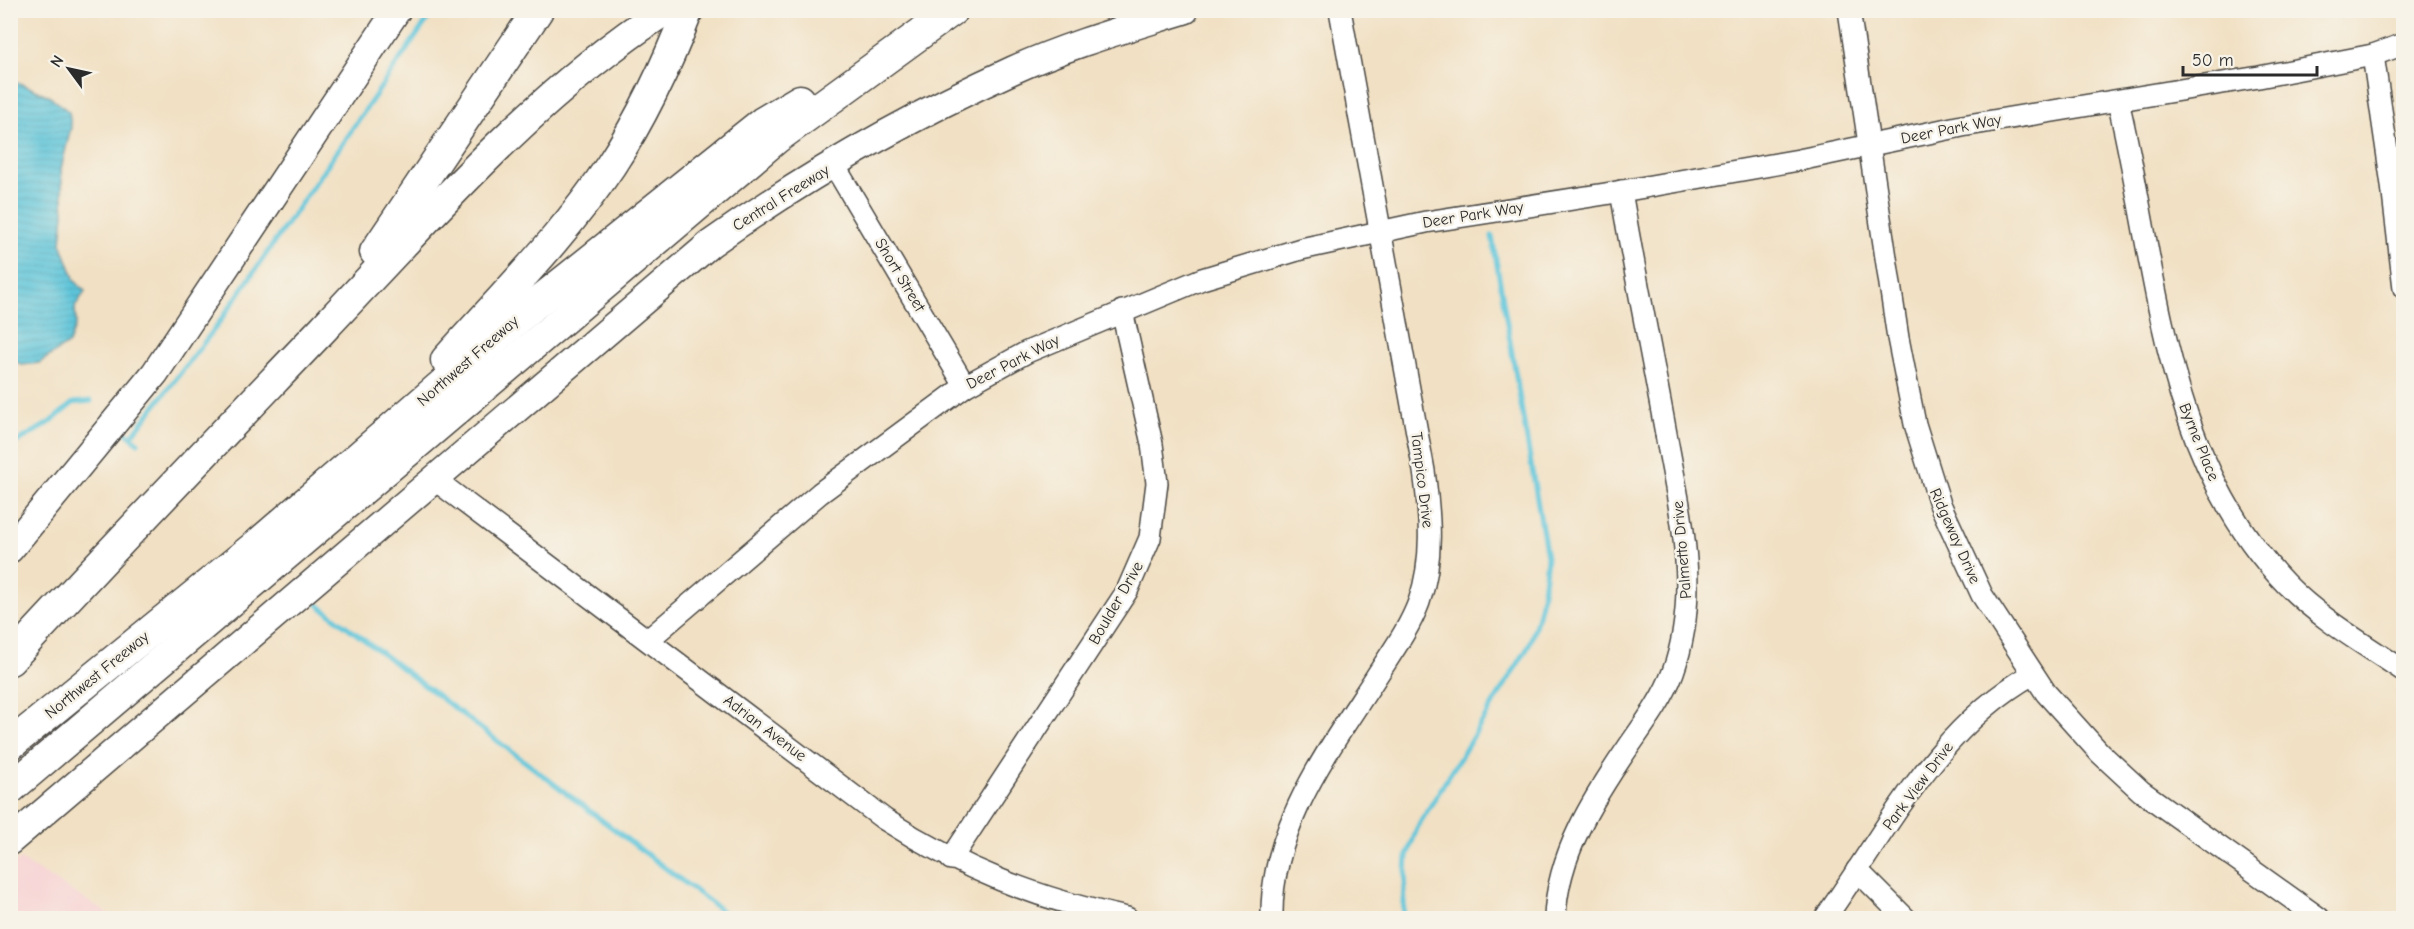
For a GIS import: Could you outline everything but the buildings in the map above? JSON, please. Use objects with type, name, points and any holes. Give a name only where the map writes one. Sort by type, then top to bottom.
[{"type":"highway","points":[[321,330],[538,10]]},
{"type":"highway","points":[[10,660],[439,205],[521,124],[615,43],[665,10]]},
{"type":"highway","points":[[366,449],[572,219],[611,165],[655,89],[688,10]]},
{"type":"highway","points":[[10,789],[777,138],[951,10]]},
{"type":"highway","name":"Northwest Freeway","points":[[10,745],[260,542],[542,297],[763,122],[951,10]]},
{"type":"highway","points":[[10,651],[75,590]]},
{"type":"main road","points":[[10,549],[154,373],[396,10]]},
{"type":"main road","name":"Central Freeway","points":[[10,842],[710,244],[771,202],[899,127],[1015,69],[1127,28],[1185,10]]},
{"type":"street","name":"Tampico Drive","points":[[1272,918],[1276,869],[1294,814],[1331,749],[1407,629],[1419,600],[1427,567],[1429,508],[1424,471],[1378,232],[1340,10]]},
{"type":"street","name":"Ridgeway Drive","points":[[1849,10],[1898,338],[1915,424],[1928,472],[1955,541],[1982,595],[2032,674],[2068,719],[2141,791],[2319,918]]},
{"type":"street","name":"Deer Park Way","points":[[648,640],[820,493],[965,386],[1028,352],[1122,310],[1246,264],[1378,232],[1621,191],[1962,126],[2118,101],[2373,55],[2403,44]]},
{"type":"street","points":[[2373,55],[2389,157],[2403,288]]},
{"type":"street","name":"Byrne Place","points":[[2118,101],[2132,161],[2162,321],[2181,400],[2201,453],[2230,511],[2249,539],[2288,585],[2324,616],[2403,671]]},
{"type":"street","name":"Short Street","points":[[834,165],[965,386]]},
{"type":"street","name":"Palmetto Drive","points":[[1555,918],[1563,870],[1585,817],[1646,722],[1673,673],[1686,624],[1688,599],[1680,505],[1633,272],[1621,191]]},
{"type":"street","name":"Boulder Drive","points":[[951,859],[1112,615],[1142,561],[1150,538],[1157,483],[1152,444],[1122,310]]},
{"type":"street","name":"Adrian Avenue","points":[[434,479],[884,819],[951,859],[1008,885],[1058,902],[1127,918]]},
{"type":"street","name":"Park View Drive","points":[[1825,918],[1909,793],[1975,713],[1995,696],[2032,674]]},
{"type":"street","points":[[1857,870],[1905,918]]},
{"type":"shaded area","points":[[20,859],[115,918],[11,918],[11,867]]},
{"type":"water","points":[[10,79],[49,96],[69,112],[71,127],[61,169],[64,214],[61,243],[75,281],[85,291],[75,307],[76,324],[69,343],[39,363],[22,365],[10,358]]},
{"type":"waterway","points":[[131,437],[216,327],[434,10]]},
{"type":"waterway","points":[[1403,918],[1407,856],[1418,826],[1527,649],[1538,615],[1544,581],[1547,557],[1492,236]]},
{"type":"waterway","points":[[10,446],[49,423],[73,403],[91,401]]},
{"type":"waterway","points":[[122,429],[138,443]]},
{"type":"waterway","points":[[317,604],[731,918]]}]
